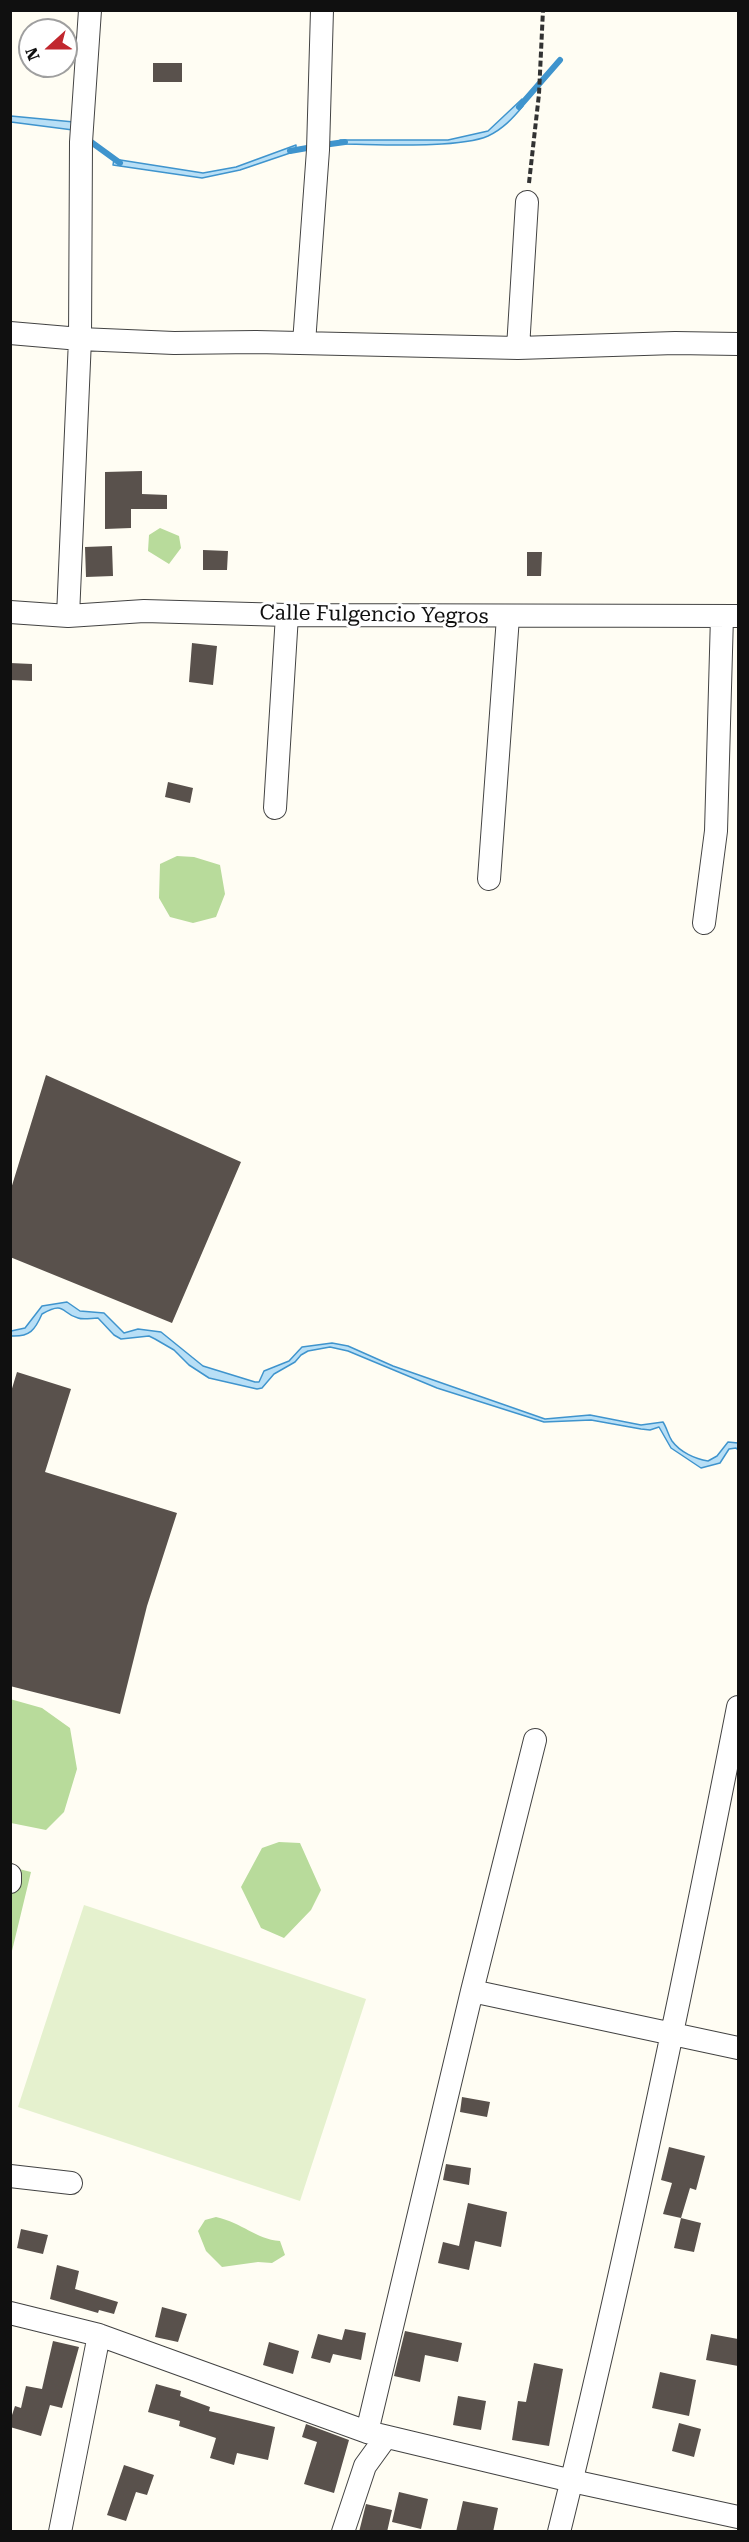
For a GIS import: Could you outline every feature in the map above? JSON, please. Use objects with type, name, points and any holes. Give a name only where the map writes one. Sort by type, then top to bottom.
[{"type":"street","points":[[68,616],[80,339],[81,136],[90,10]]},
{"type":"street","points":[[304,343],[318,143],[322,10]]},
{"type":"street","points":[[518,348],[526,202]]},
{"type":"street","points":[[10,333],[174,343],[304,343],[518,348],[738,344]]},
{"type":"street","name":"Calle Fulgencio Yegros","points":[[10,612],[68,616],[144,611],[508,617],[730,616]]},
{"type":"street","points":[[274,808],[286,615]]},
{"type":"street","points":[[704,923],[716,831],[730,616]]},
{"type":"street","points":[[489,879],[508,617]]},
{"type":"street","points":[[560,2532],[607,2335],[674,2033],[738,1707]]},
{"type":"street","points":[[343,2532],[376,2434],[472,1991],[535,1740]]},
{"type":"street","points":[[10,1875],[10,1882]]},
{"type":"street","points":[[472,1991],[738,2048]]},
{"type":"street","points":[[10,2176],[71,2182]]},
{"type":"street","points":[[10,2313],[99,2335],[376,2434],[572,2481],[738,2517]]},
{"type":"street","points":[[60,2532],[99,2335]]},
{"type":"path","points":[[526,202],[541,74],[543,10]]},
{"type":"green space","points":[[160,528],[179,536],[181,548],[169,564],[148,551],[149,535]]},
{"type":"green space","points":[[177,856],[194,857],[220,865],[225,894],[216,917],[193,923],[170,917],[159,898],[160,864]]},
{"type":"green space","points":[[10,1699],[42,1708],[70,1728],[77,1769],[64,1812],[46,1830],[11,1823]]},
{"type":"green space","points":[[279,1842],[300,1843],[321,1890],[311,1910],[284,1938],[261,1928],[241,1887],[262,1848]]},
{"type":"green space","points":[[11,1867],[31,1872],[11,1955]]},
{"type":"green space","points":[[84,1905],[366,1999],[300,2201],[18,2107]]},
{"type":"green space","points":[[216,2217],[271,2240],[280,2241],[285,2255],[272,2263],[258,2262],[222,2267],[206,2251],[198,2231],[205,2220]]},
{"type":"water","points":[[522,99],[523,106],[507,123],[488,136],[474,140],[416,145],[340,144],[340,140],[448,140],[488,131]]},
{"type":"water","points":[[11,116],[74,122],[73,130],[11,122]]},
{"type":"water","points":[[296,145],[296,151],[240,170],[202,178],[113,165],[114,159],[203,173],[236,167]]},
{"type":"water","points":[[67,1302],[80,1311],[104,1313],[124,1333],[138,1329],[161,1332],[203,1366],[255,1382],[259,1382],[264,1371],[289,1361],[302,1347],[332,1343],[348,1346],[393,1366],[545,1419],[590,1415],[641,1425],[663,1422],[675,1445],[683,1452],[698,1459],[708,1461],[717,1456],[728,1442],[738,1443],[738,1450],[729,1449],[720,1463],[701,1468],[671,1448],[659,1427],[650,1430],[591,1420],[544,1422],[437,1388],[348,1351],[330,1347],[308,1351],[301,1355],[295,1362],[274,1374],[262,1388],[257,1389],[209,1378],[189,1365],[174,1350],[149,1336],[121,1339],[98,1318],[80,1319],[59,1308],[42,1314],[34,1328],[27,1334],[11,1336],[11,1331],[25,1328],[42,1306]]},
{"type":"building","points":[[153,63],[182,63],[182,82],[153,82]]},
{"type":"building","points":[[142,471],[142,494],[167,495],[167,509],[131,509],[131,528],[105,529],[105,472]]},
{"type":"building","points":[[112,546],[113,576],[86,577],[85,547]]},
{"type":"building","points":[[203,550],[228,551],[227,570],[203,570]]},
{"type":"building","points":[[527,552],[542,552],[541,576],[527,576]]},
{"type":"building","points":[[192,643],[217,646],[213,685],[189,682]]},
{"type":"building","points":[[10,663],[32,664],[32,681],[10,680]]},
{"type":"building","points":[[168,782],[193,788],[190,803],[165,797]]},
{"type":"building","points":[[46,1075],[241,1162],[172,1323],[10,1257],[10,1192]]},
{"type":"building","points":[[17,1372],[71,1389],[45,1472],[177,1513],[147,1606],[120,1714],[10,1686],[10,1395]]},
{"type":"building","points":[[462,2097],[490,2102],[487,2117],[460,2112]]},
{"type":"building","points":[[669,2147],[705,2156],[696,2190],[690,2188],[681,2218],[663,2214],[672,2183],[661,2180]]},
{"type":"building","points":[[446,2164],[471,2168],[469,2185],[443,2180]]},
{"type":"building","points":[[468,2203],[507,2212],[501,2247],[475,2241],[469,2270],[438,2263],[443,2242],[459,2246]]},
{"type":"building","points":[[681,2218],[701,2223],[694,2252],[674,2248]]},
{"type":"building","points":[[21,2229],[48,2235],[43,2254],[17,2248]]},
{"type":"building","points":[[57,2265],[79,2271],[75,2289],[118,2302],[114,2314],[99,2310],[98,2313],[50,2299]]},
{"type":"building","points":[[162,2307],[187,2314],[178,2342],[155,2337]]},
{"type":"building","points":[[345,2329],[366,2333],[361,2360],[333,2354],[330,2363],[311,2358],[318,2334],[342,2340]]},
{"type":"building","points":[[405,2331],[462,2343],[458,2362],[425,2355],[420,2382],[394,2376]]},
{"type":"building","points":[[711,2334],[738,2339],[738,2366],[706,2360]]},
{"type":"building","points":[[53,2341],[79,2347],[62,2408],[50,2405],[41,2436],[10,2427],[15,2406],[21,2408],[26,2386],[42,2389]]},
{"type":"building","points":[[269,2342],[299,2351],[293,2374],[263,2365]]},
{"type":"building","points":[[534,2363],[563,2369],[549,2446],[512,2440],[518,2401],[526,2402]]},
{"type":"building","points":[[660,2372],[696,2380],[689,2416],[652,2408]]},
{"type":"building","points":[[156,2384],[181,2391],[180,2396],[210,2407],[209,2411],[275,2427],[268,2460],[237,2453],[234,2465],[210,2458],[216,2438],[179,2426],[180,2421],[148,2412]]},
{"type":"building","points":[[458,2396],[486,2401],[481,2430],[453,2425]]},
{"type":"building","points":[[679,2423],[701,2429],[694,2457],[672,2451]]},
{"type":"building","points":[[306,2424],[349,2440],[334,2493],[304,2484],[317,2442],[302,2437]]},
{"type":"building","points":[[124,2465],[154,2475],[147,2495],[136,2492],[126,2521],[107,2515]]},
{"type":"building","points":[[399,2492],[428,2499],[421,2529],[392,2522]]},
{"type":"building","points":[[463,2501],[498,2508],[493,2532],[456,2532]]},
{"type":"building","points":[[366,2504],[392,2510],[387,2532],[359,2532]]},
{"type":"waterway","points":[[519,107],[560,60]]},
{"type":"waterway","points":[[87,139],[120,163]]},
{"type":"waterway","points":[[323,145],[345,142]]},
{"type":"waterway","points":[[290,151],[313,147]]}]
